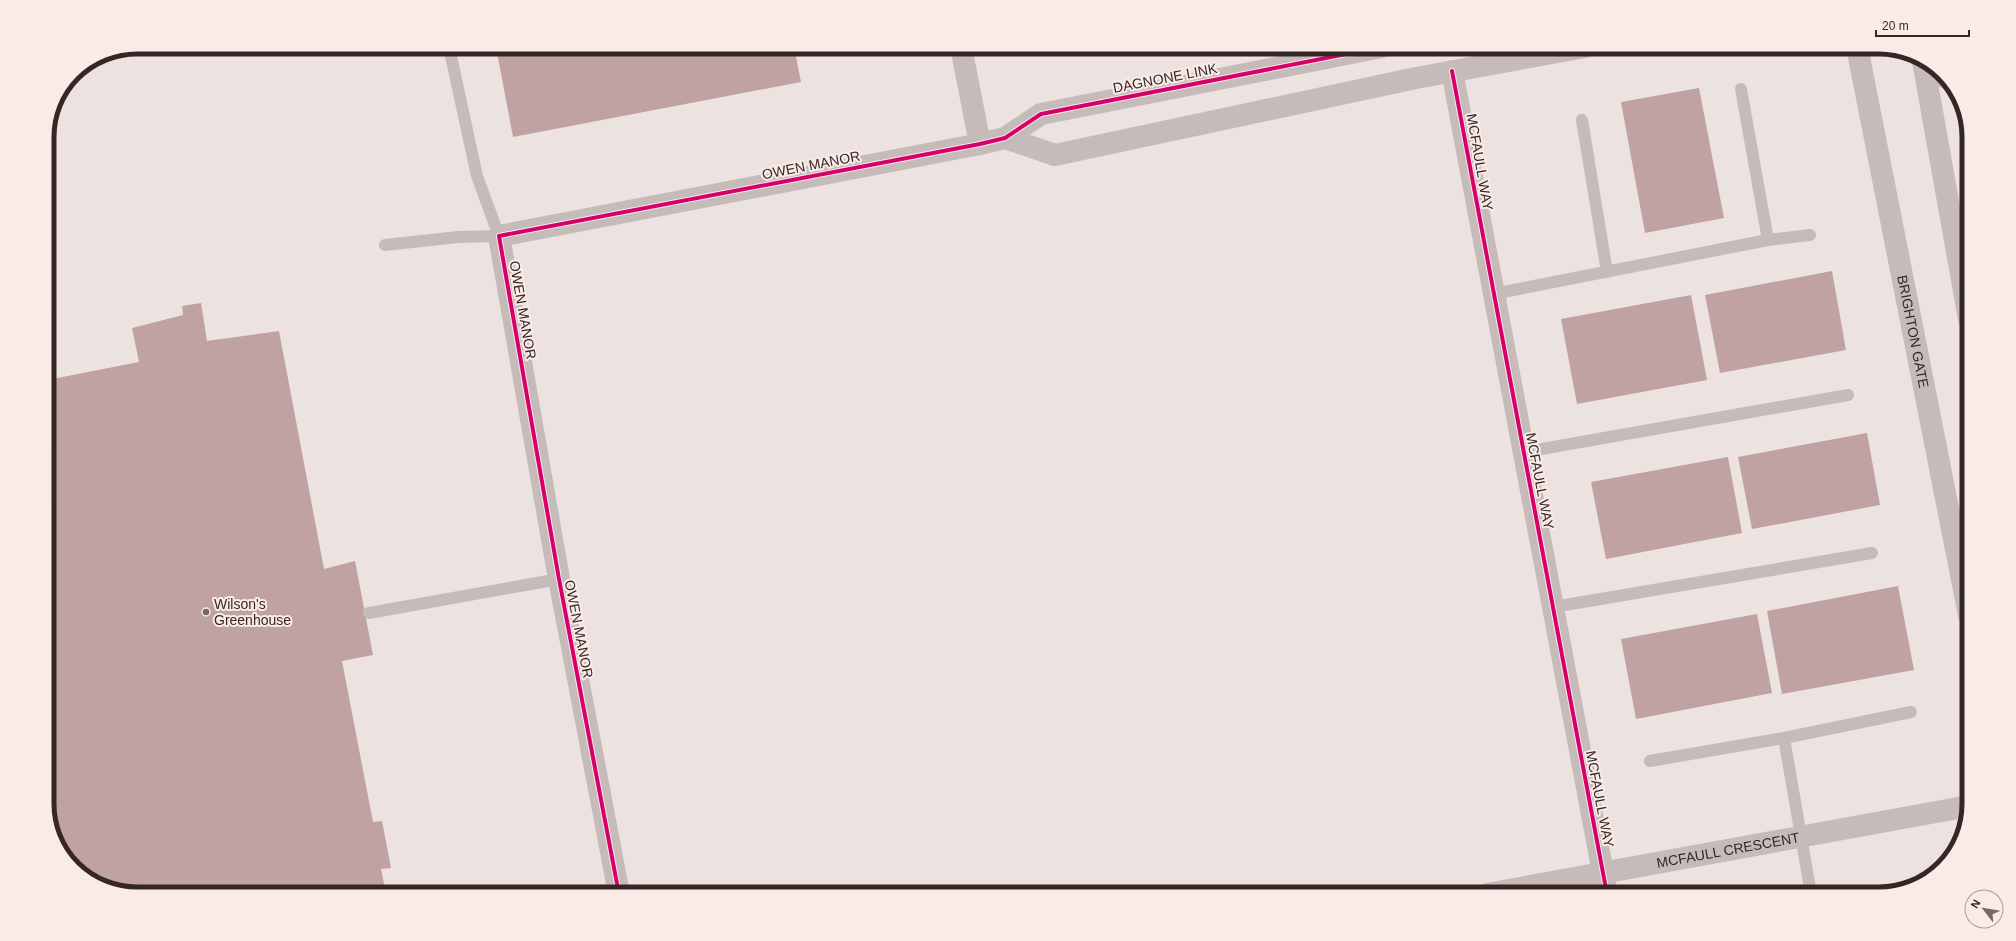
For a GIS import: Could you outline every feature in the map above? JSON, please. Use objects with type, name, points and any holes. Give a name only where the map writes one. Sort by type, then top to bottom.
[{"type":"street","points":[[961,54],[980,144]]},
{"type":"street","name":"DAGNONE LINK","points":[[1005,138],[1041,114],[1346,54]]},
{"type":"street","points":[[1005,138],[1055,155],[1452,71],[1546,54]]},
{"type":"street","name":"BRIGHTON GATE","points":[[1858,54],[1962,580]]},
{"type":"street","points":[[1924,69],[1962,280]]},
{"type":"street","name":"MCFAULL WAY","points":[[1452,71],[1606,887]]},
{"type":"street","name":"OWEN MANOR","points":[[619,887],[559,579],[499,236],[1005,138]]},
{"type":"street","name":"MCFAULL CRESCENT","points":[[1524,887],[1962,807]]},
{"type":"lane","points":[[385,245],[458,237],[499,236],[476,176],[450,54]]},
{"type":"lane","points":[[1924,69],[1933,74]]},
{"type":"lane","points":[[1740,89],[1768,240]]},
{"type":"lane","points":[[1582,120],[1607,272]]},
{"type":"lane","points":[[1493,294],[1768,240],[1810,235]]},
{"type":"lane","points":[[1524,452],[1848,395]]},
{"type":"lane","points":[[1553,607],[1872,553]]},
{"type":"lane","points":[[369,613],[559,579]]},
{"type":"lane","points":[[1650,761],[1784,738],[1911,712]]},
{"type":"lane","points":[[1784,738],[1810,887]]},
{"type":"building","points":[[497,54],[795,54],[801,82],[513,137]]},
{"type":"building","points":[[1699,88],[1724,218],[1645,233],[1621,102]]},
{"type":"building","points":[[1832,271],[1846,350],[1720,373],[1705,295]]},
{"type":"building","points":[[1691,295],[1707,380],[1577,404],[1561,319]]},
{"type":"building","name":"Wilson's Greenhouse","points":[[201,303],[207,341],[279,331],[324,569],[355,561],[373,655],[342,661],[373,822],[382,821],[391,868],[381,869],[385,887],[132,887],[105,881],[87,870],[68,850],[58,830],[54,809],[54,379],[139,362],[132,328],[183,315],[182,306]]},
{"type":"building","points":[[1867,433],[1880,505],[1752,529],[1738,457]]},
{"type":"building","points":[[1728,457],[1742,533],[1606,559],[1591,482]]},
{"type":"building","points":[[1898,586],[1914,670],[1782,694],[1767,611]]},
{"type":"building","points":[[1757,614],[1772,693],[1636,719],[1621,639]]},
{"type":"cycle path","points":[[618,887],[559,579],[499,236],[980,144],[1005,138],[1041,114],[1346,54]]},
{"type":"cycle path","points":[[1452,71],[1606,887]]},
{"type":"place","name":"Wilson's Greenhouse","points":[[206,612]]}]
